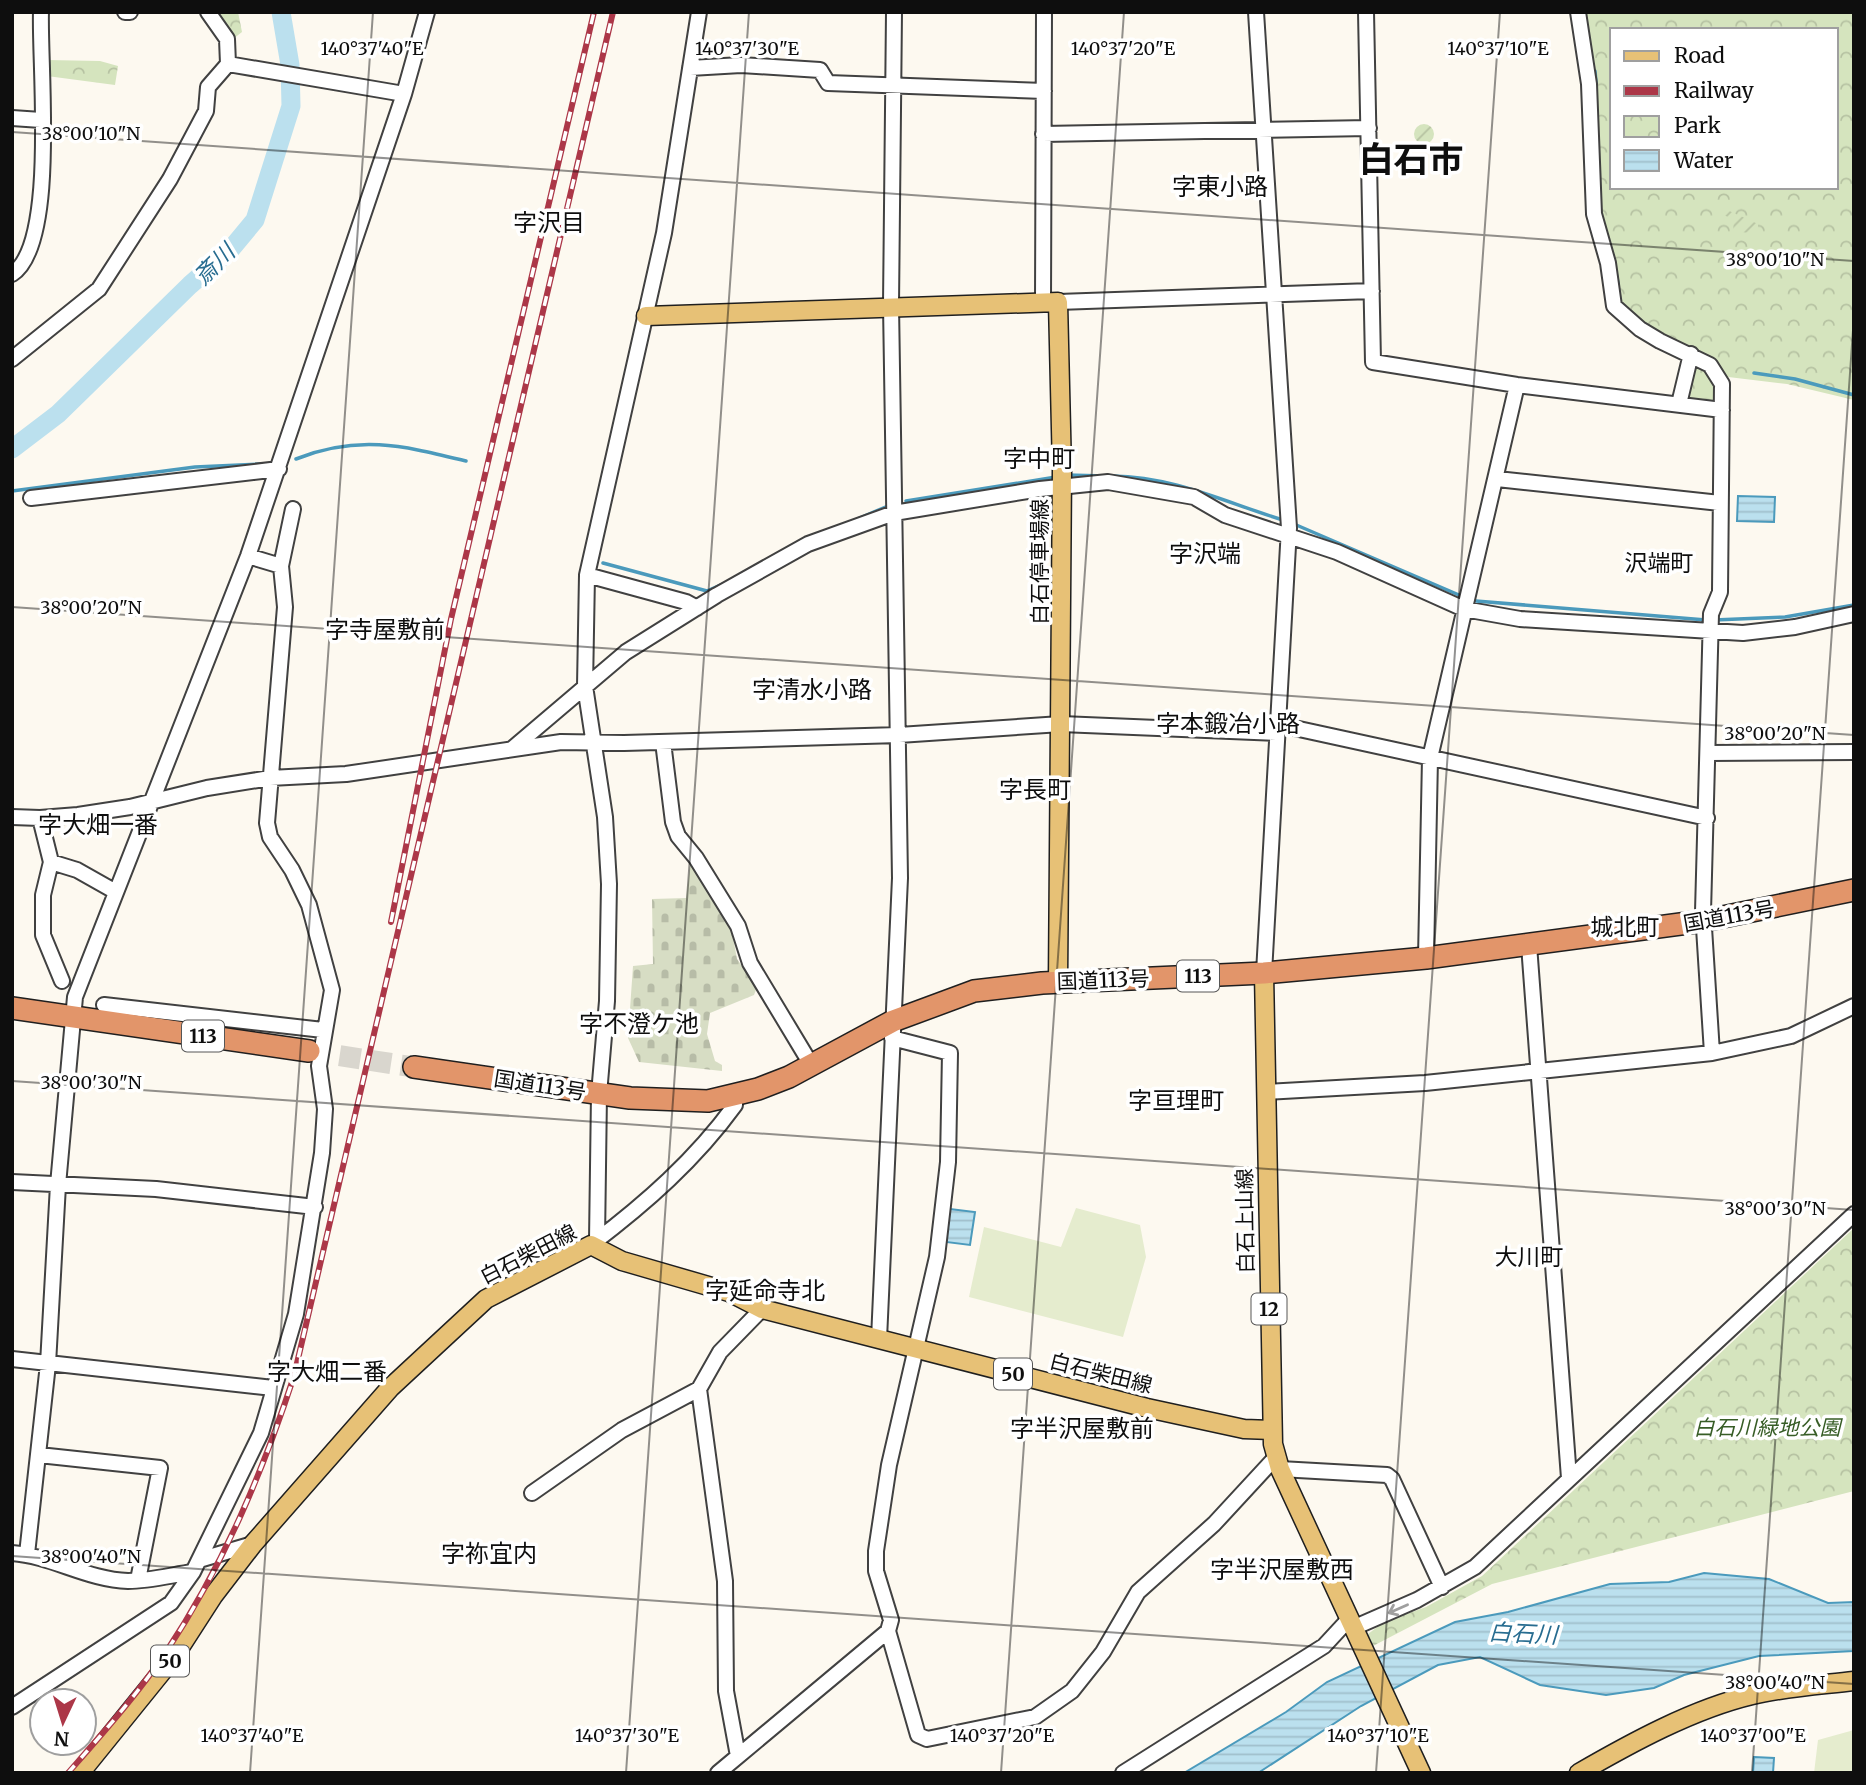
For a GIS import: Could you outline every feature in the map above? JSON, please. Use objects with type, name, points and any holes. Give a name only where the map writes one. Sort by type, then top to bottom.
[{"type":"highway","name":"国道113号","points":[[414,1067],[599,1094],[673,1102],[708,1101],[734,1096],[779,1081],[974,991],[1058,982],[1264,973],[1426,958],[1703,921],[1854,890]]},
{"type":"highway","name":"113","points":[[12,1008],[309,1051]]},
{"type":"main road","points":[[646,316],[891,305],[1051,302]]},
{"type":"main road","name":"白石停車場線","points":[[1051,302],[1062,480],[1058,982]]},
{"type":"main road","name":"白石上山線","points":[[1264,973],[1272,1430],[1277,1464],[1421,1773]]},
{"type":"main road","name":"白石柴田線","points":[[80,1773],[173,1658],[213,1597],[253,1544],[361,1418],[486,1298],[594,1242],[622,1261],[729,1292],[762,1309],[1147,1408],[1244,1429],[1272,1430]]},
{"type":"main road","points":[[1579,1773],[1633,1742],[1734,1700],[1765,1692],[1854,1681]]},
{"type":"street","points":[[12,274],[29,253],[39,215],[43,166],[41,12]]},
{"type":"street","points":[[12,359],[99,289],[170,179],[206,111],[208,87],[228,64],[227,39],[208,12]]},
{"type":"street","points":[[253,1544],[196,1566],[138,1580],[98,1576],[20,1554],[38,1455],[48,1364],[58,1185],[72,1016],[76,992],[248,556],[279,469],[404,94],[427,12]]},
{"type":"street","points":[[594,1242],[599,1094],[607,1001],[609,884],[605,817],[591,741],[585,686],[587,575],[664,233],[699,12]]},
{"type":"street","points":[[879,1339],[900,878],[891,305],[894,12]]},
{"type":"street","points":[[1044,12],[1043,134],[1051,302],[1372,291]]},
{"type":"street","points":[[1256,12],[1289,527],[1264,973]]},
{"type":"street","points":[[1366,12],[1373,362],[1517,385],[1722,410]]},
{"type":"street","points":[[1578,12],[1589,84],[1594,214],[1608,263],[1612,300],[1618,310],[1640,329],[1710,365],[1720,376],[1720,592],[1711,614],[1710,631],[1703,921],[1712,1053]]},
{"type":"street","points":[[228,64],[321,82],[404,94]]},
{"type":"street","points":[[690,68],[741,65],[820,70],[828,83],[1044,91]]},
{"type":"street","points":[[12,118],[41,120]]},
{"type":"street","points":[[1043,134],[1369,128]]},
{"type":"street","points":[[1679,404],[1691,354]]},
{"type":"street","points":[[1426,958],[1430,758],[1517,385]]},
{"type":"street","points":[[31,498],[279,469]]},
{"type":"street","points":[[1497,479],[1720,503]]},
{"type":"street","points":[[513,748],[625,652],[808,544],[894,513],[1062,480],[1108,482],[1194,497],[1225,515],[1289,527],[1464,609],[1520,619],[1710,631],[1795,627],[1854,614]]},
{"type":"street","points":[[12,1707],[171,1603],[196,1566],[246,1471],[261,1433],[296,1314],[315,1207],[325,1109],[319,1066],[323,1030],[332,990],[309,905],[292,870],[270,837],[267,823],[285,607],[281,566],[293,509]]},
{"type":"street","points":[[248,556],[281,566]]},
{"type":"street","points":[[587,575],[686,602],[697,608]]},
{"type":"street","points":[[12,817],[40,818],[151,803],[207,788],[270,778],[346,774],[561,741],[663,743],[899,735],[1061,724],[1276,728],[1430,758],[1707,818]]},
{"type":"street","points":[[663,743],[673,822],[678,836],[696,858],[738,926],[750,963],[812,1066]]},
{"type":"street","points":[[1709,753],[1854,752]]},
{"type":"street","points":[[40,818],[51,862],[43,895],[43,935],[62,981]]},
{"type":"street","points":[[51,862],[77,870],[116,892]]},
{"type":"street","points":[[1529,945],[1569,1478]]},
{"type":"street","points":[[104,1005],[323,1030]]},
{"type":"street","points":[[1266,1092],[1540,1072],[1712,1053],[1791,1036],[1854,1006]]},
{"type":"street","points":[[893,1029],[950,1053],[948,1162],[940,1230],[888,1465],[876,1551],[876,1571],[891,1620],[888,1631],[918,1735],[927,1739],[1035,1717],[1072,1691],[1103,1652],[1138,1592],[1277,1464],[1387,1475],[1392,1479],[1442,1587]]},
{"type":"street","points":[[594,1242],[663,1188],[721,1125],[736,1105],[734,1096]]},
{"type":"street","points":[[12,1182],[156,1189],[315,1207]]},
{"type":"street","points":[[1123,1773],[1353,1628],[1442,1587],[1496,1549],[1854,1214]]},
{"type":"street","points":[[532,1493],[622,1430],[699,1389],[720,1352],[762,1309]]},
{"type":"street","points":[[12,1359],[273,1388]]},
{"type":"street","points":[[699,1389],[725,1581],[726,1691],[738,1756]]},
{"type":"street","points":[[38,1455],[160,1468],[138,1580]]},
{"type":"street","points":[[718,1773],[888,1631]]},
{"type":"green space","points":[[215,12],[238,12],[242,32],[233,39]]},
{"type":"green space","points":[[1578,12],[1854,12],[1854,400],[1787,384],[1720,376],[1618,310],[1594,214]]},
{"type":"green space","points":[[47,60],[100,61],[118,66],[115,85],[47,76]]},
{"type":"green space","points":[[1424,124],[1431,127],[1434,134],[1431,141],[1424,144],[1417,141],[1414,134],[1417,127]]},
{"type":"green space","points":[[1725,209],[1758,224],[1758,234],[1733,231],[1734,220],[1722,214]]},
{"type":"green space","points":[[1699,367],[1712,377],[1715,403],[1687,399],[1693,369]]},
{"type":"green space","points":[[690,866],[697,866],[731,927],[737,959],[757,987],[754,995],[710,1013],[707,1034],[715,1061],[722,1065],[722,1071],[639,1062],[628,1038],[633,966],[653,964],[652,899],[686,898]]},
{"type":"green space","points":[[1076,1208],[1140,1225],[1146,1257],[1123,1337],[969,1297],[984,1227],[1061,1247]]},
{"type":"green space","name":"白石川緑地公園","points":[[1854,1228],[1854,1491],[1492,1584],[1373,1646],[1368,1634],[1384,1622],[1426,1607],[1482,1576]]},
{"type":"green space","points":[[1854,1730],[1854,1773],[1814,1773],[1818,1740]]},
{"type":"water","points":[[1738,496],[1775,497],[1774,522],[1737,521]]},
{"type":"water","points":[[950,1209],[975,1212],[970,1245],[946,1242]]},
{"type":"water","name":"白石川","points":[[1704,1573],[1769,1579],[1828,1603],[1854,1602],[1853,1651],[1759,1656],[1684,1675],[1654,1688],[1606,1695],[1540,1685],[1480,1657],[1438,1665],[1361,1706],[1258,1773],[1184,1773],[1286,1712],[1327,1682],[1455,1622],[1508,1612],[1610,1584],[1669,1582]]},
{"type":"water","points":[[1754,1757],[1774,1758],[1773,1773],[1753,1773]]},
{"type":"waterway","name":"斎川","points":[[12,449],[58,414],[190,285],[231,249],[255,220],[291,106],[290,65],[281,12]]},
{"type":"waterway","points":[[1595,71],[1596,83]]},
{"type":"waterway","points":[[1612,253],[1618,283]]},
{"type":"waterway","points":[[1754,373],[1795,379],[1854,395]]},
{"type":"waterway","points":[[296,459],[340,447],[381,445],[466,461]]},
{"type":"waterway","points":[[12,491],[195,467],[261,464]]},
{"type":"waterway","points":[[1067,475],[1105,476]]},
{"type":"waterway","points":[[1112,476],[1135,477],[1179,486],[1283,520]]},
{"type":"waterway","points":[[906,501],[1056,477]]},
{"type":"waterway","points":[[848,523],[888,506]]},
{"type":"waterway","points":[[1294,524],[1459,595]]},
{"type":"waterway","points":[[603,563],[707,591],[725,583]]},
{"type":"waterway","points":[[1476,601],[1706,620]]},
{"type":"waterway","points":[[1714,620],[1785,617],[1854,605]]},
{"type":"tunnel","points":[[309,1051],[414,1067]]},
{"type":"railway","points":[[391,922],[451,619],[594,12]]},
{"type":"railway","points":[[68,1773],[155,1668],[206,1586],[254,1484],[294,1376],[613,12]]},
{"type":"district","name":"白石市","points":[[1411,160]]},
{"type":"district","name":"字東小路","points":[[1220,186]]},
{"type":"district","name":"字沢目","points":[[549,222]]},
{"type":"district","name":"字中町","points":[[1039,458]]},
{"type":"district","name":"字沢端","points":[[1205,553]]},
{"type":"district","name":"沢端町","points":[[1659,562]]},
{"type":"district","name":"字寺屋敷前","points":[[385,629]]},
{"type":"district","name":"字清水小路","points":[[812,689]]},
{"type":"district","name":"字本鍛冶小路","points":[[1228,723]]},
{"type":"district","name":"字長町","points":[[1035,789]]},
{"type":"district","name":"字大畑一番","points":[[98,824]]},
{"type":"district","name":"城北町","points":[[1625,926]]},
{"type":"district","name":"字不澄ケ池","points":[[639,1023]]},
{"type":"district","name":"字亘理町","points":[[1176,1100]]},
{"type":"district","name":"大川町","points":[[1529,1256]]},
{"type":"district","name":"字延命寺北","points":[[765,1290]]},
{"type":"district","name":"字大畑二番","points":[[327,1371]]},
{"type":"district","name":"字半沢屋敷前","points":[[1082,1428]]},
{"type":"district","name":"字祢宜内","points":[[489,1553]]},
{"type":"district","name":"字半沢屋敷西","points":[[1282,1569]]}]
